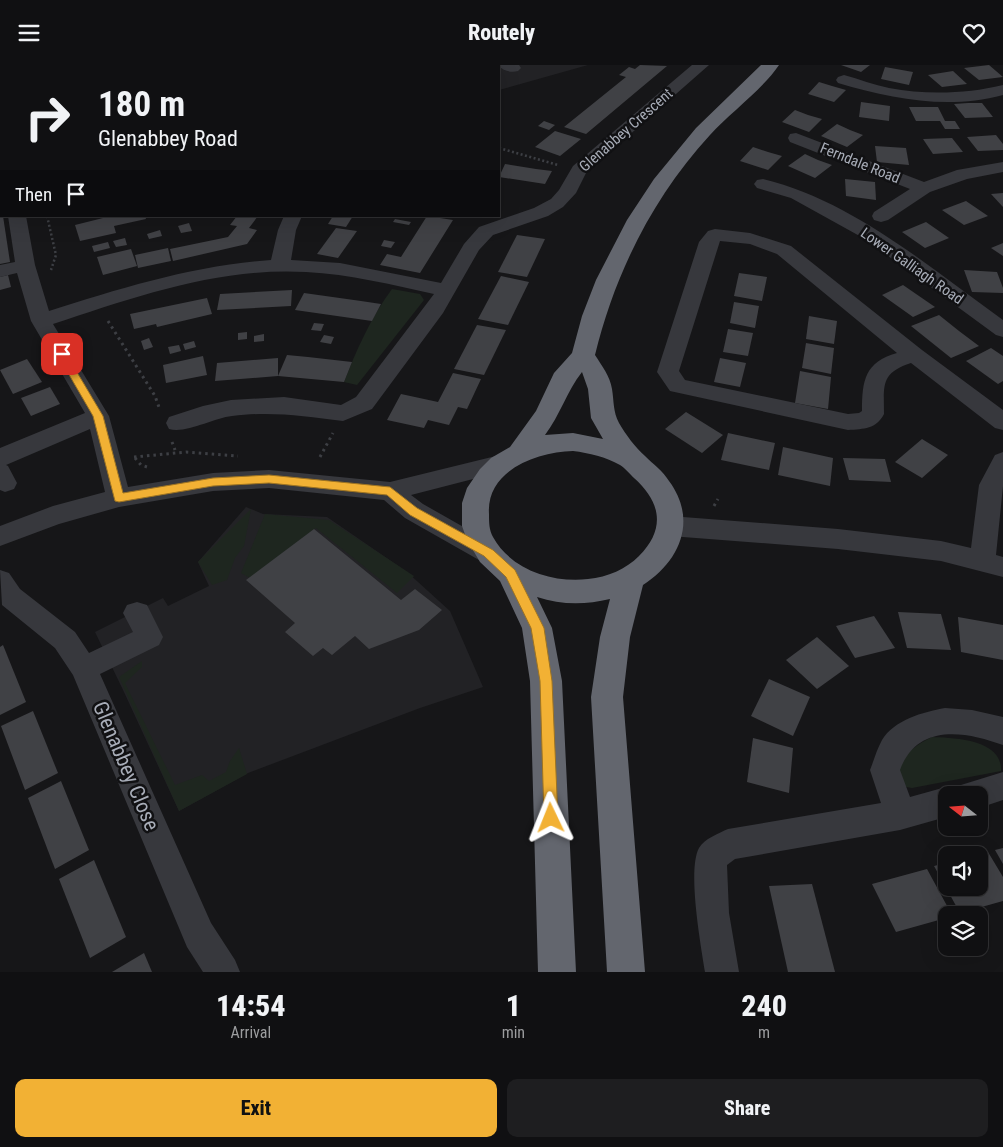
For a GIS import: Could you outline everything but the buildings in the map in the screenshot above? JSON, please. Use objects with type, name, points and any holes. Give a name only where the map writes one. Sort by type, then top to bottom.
[{"type":"highway","points":[[558,972],[546,681],[538,628],[500,563],[476,529],[476,503],[485,480],[510,459],[547,414],[564,379],[583,355],[593,316],[606,280],[642,212],[664,179],[703,132],[771,65]]},
{"type":"highway","points":[[500,563],[538,586],[569,592],[600,590],[629,581],[650,566],[664,547],[670,526],[669,509],[664,492],[652,477],[631,459],[604,419],[599,383],[583,355]]},
{"type":"highway","points":[[510,459],[542,445],[572,442],[603,447],[631,459]]},
{"type":"highway","points":[[626,972],[607,697],[614,637],[629,581]]},
{"type":"street","name":"Glenabbey Crescent","points":[[173,429],[203,414],[258,406],[284,405],[343,413],[353,410],[364,403],[431,315],[471,248],[486,231],[541,212],[557,203],[567,193],[579,170],[701,65]]},
{"type":"street","points":[[844,80],[886,91],[928,98],[988,94],[1003,91]]},
{"type":"street","name":"Ferndale Road","points":[[796,138],[924,188]]},
{"type":"street","name":"Ferndale Road","points":[[881,216],[924,188],[963,174],[1003,167]]},
{"type":"street","name":"Lower Galliagh Road","points":[[763,184],[796,195],[872,235],[1003,330]]},
{"type":"street","points":[[18,217],[25,265],[41,321],[98,416],[119,498]]},
{"type":"street","points":[[280,266],[287,229],[293,217]]},
{"type":"street","points":[[914,355],[884,366],[880,370],[875,383],[873,413],[865,421],[848,422],[678,386],[668,372],[708,243],[715,235],[748,238],[768,243],[784,250],[914,355],[1003,422]]},
{"type":"street","points":[[0,271],[25,265]]},
{"type":"street","points":[[41,321],[183,278],[280,266],[305,266],[359,272],[447,290]]},
{"type":"street","points":[[0,458],[98,416]]},
{"type":"street","points":[[0,536],[53,516],[119,498],[213,482],[269,479],[390,491],[510,459]]},
{"type":"street","points":[[670,526],[838,539],[941,551],[993,564],[991,485],[1003,461]]},
{"type":"street","points":[[390,491],[414,511],[500,563]]},
{"type":"street","name":"Glenabbey Close","points":[[0,581],[11,597],[65,640],[84,669],[199,935],[223,972]]},
{"type":"street","points":[[84,669],[149,637],[137,613]]},
{"type":"street","points":[[900,815],[885,770],[894,746],[912,731],[944,720],[972,722],[1000,729],[1003,732]]},
{"type":"street","points":[[988,790],[1003,786]]},
{"type":"street","points":[[722,972],[712,913],[711,857],[728,845],[900,815],[938,804]]},
{"type":"path","points":[[500,147],[579,170]]},
{"type":"path","points":[[47,217],[56,255],[49,277],[64,313]]},
{"type":"path","points":[[106,317],[155,396],[160,411]]},
{"type":"path","points":[[173,429],[175,450]]},
{"type":"path","points":[[132,450],[134,457],[141,465],[152,469]]},
{"type":"path","points":[[134,457],[175,450],[243,457],[222,460]]},
{"type":"shaded area","points":[[500,65],[588,65],[500,90]]},
{"type":"shaded area","points":[[392,289],[420,294],[424,300],[357,385],[344,382],[365,334],[377,311]]},
{"type":"shaded area","points":[[246,507],[263,514],[327,517],[407,572],[450,611],[483,687],[420,708],[248,773],[179,811],[95,632],[163,598],[168,606],[209,586],[198,562]]},
{"type":"shaded area","points":[[251,509],[244,546],[235,558],[227,580],[212,585],[198,562]]},
{"type":"shaded area","points":[[265,514],[329,520],[414,576],[397,593],[316,528],[250,578],[241,573]]},
{"type":"shaded area","points":[[142,661],[142,667],[125,683],[175,785],[202,775],[209,781],[226,772],[230,761],[239,748],[247,774],[179,811],[119,677]]},
{"type":"shaded area","points":[[932,737],[962,739],[985,746],[994,752],[999,760],[1001,771],[912,788],[901,786],[899,777],[902,762],[911,750]]},
{"type":"route","points":[[62,354],[98,416],[106,440],[119,498],[213,482],[269,479],[316,482],[390,491],[414,511],[488,553],[511,573],[538,628],[546,681],[551,818]]}]
